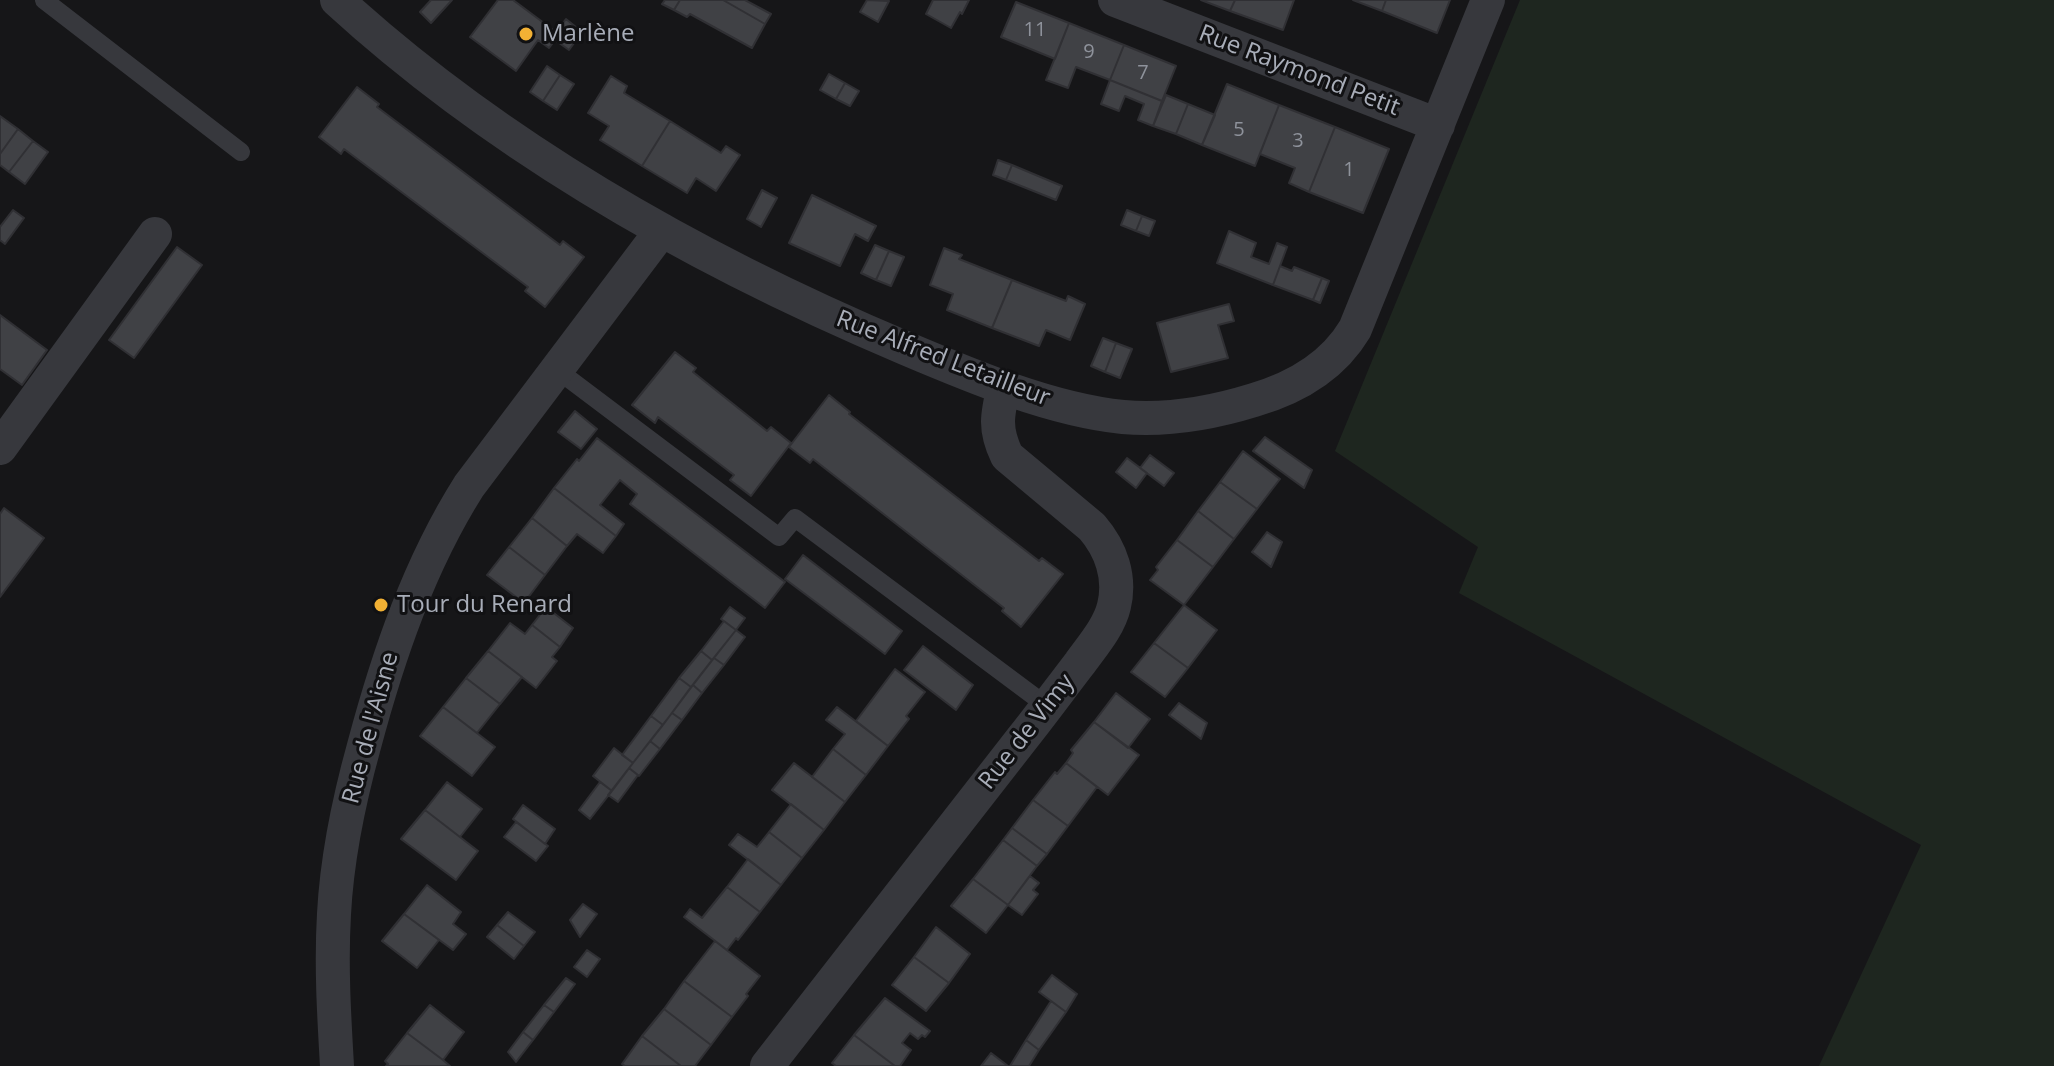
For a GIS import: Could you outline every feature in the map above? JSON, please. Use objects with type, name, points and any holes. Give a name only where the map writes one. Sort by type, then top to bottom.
[{"type":"street","name":"Rue Alfred Letailleur","points":[[337,0],[399,54],[525,147],[604,197],[733,268],[847,323],[950,367],[1064,405],[1126,417],[1169,417],[1220,410],[1265,397],[1321,368],[1347,343],[1488,0]]},
{"type":"street","name":"Rue Raymond Petit","points":[[1115,0],[1438,125]]},
{"type":"street","name":"Rue de l'Aisne","points":[[337,1066],[332,995],[334,911],[340,856],[350,800],[373,708],[399,630],[443,530],[476,476],[662,230]]},
{"type":"street","points":[[6,426],[155,234]]},
{"type":"street","name":"Rue de Vimy","points":[[767,1066],[1047,706],[1108,623],[1114,607],[1116,574],[1103,540],[1092,527],[1007,456],[999,441],[997,426],[1004,386]]},
{"type":"lane","points":[[44,0],[241,152]]},
{"type":"lane","points":[[556,369],[779,537],[795,518],[1047,706]]},
{"type":"shaded area","points":[[1520,0],[2054,0],[2054,1066],[1819,1066],[1921,845],[1459,593],[1478,547],[1335,451]]},
{"type":"building","points":[[431,0],[452,0],[431,23],[420,12]]},
{"type":"building","name":"Marlène","points":[[498,0],[513,0],[556,32],[566,19],[582,32],[569,50],[555,40],[549,48],[538,40],[516,71],[470,37]]},
{"type":"building","points":[[665,0],[680,0],[674,10],[662,4]]},
{"type":"building","points":[[680,0],[723,0],[765,24],[752,48],[690,14],[687,17],[674,10]]},
{"type":"building","points":[[723,0],[745,0],[771,14],[765,24]]},
{"type":"building","points":[[867,0],[889,1],[878,22],[860,12]]},
{"type":"building","points":[[933,0],[969,0],[951,28],[926,14]]},
{"type":"building","points":[[1201,0],[1235,0],[1230,11]]},
{"type":"building","points":[[1235,0],[1294,0],[1283,30],[1230,11]]},
{"type":"building","points":[[1353,0],[1386,0],[1382,11]]},
{"type":"building","points":[[1386,0],[1450,0],[1437,33],[1382,11]]},
{"type":"building","points":[[1016,2],[1069,23],[1055,59],[1001,37]]},
{"type":"building","points":[[1069,23],[1124,45],[1110,80],[1076,67],[1068,88],[1046,80]]},
{"type":"building","points":[[1124,45],[1176,66],[1162,101],[1110,80]]},
{"type":"building","points":[[547,66],[560,75],[543,101],[530,92]]},
{"type":"building","points":[[829,74],[845,83],[836,99],[820,90]]},
{"type":"building","points":[[560,75],[574,84],[557,110],[543,101]]},
{"type":"building","points":[[611,76],[627,86],[624,93],[670,121],[642,166],[600,140],[609,126],[588,113]]},
{"type":"building","points":[[1110,80],[1162,101],[1153,126],[1138,120],[1144,104],[1125,96],[1119,111],[1101,104]]},
{"type":"building","points":[[845,83],[859,91],[850,106],[836,99]]},
{"type":"building","points":[[1227,84],[1279,105],[1255,166],[1202,145]]},
{"type":"building","points":[[357,87],[379,104],[377,107],[560,245],[563,241],[584,257],[545,307],[525,291],[528,287],[344,149],[341,154],[319,137]]},
{"type":"building","points":[[1166,95],[1188,104],[1176,134],[1153,126]]},
{"type":"building","points":[[1188,104],[1215,115],[1202,145],[1176,134]]},
{"type":"building","points":[[1279,105],[1335,127],[1309,192],[1289,183],[1295,168],[1260,154]]},
{"type":"building","points":[[0,116],[18,129],[0,154]]},
{"type":"building","points":[[670,121],[721,153],[726,146],[740,155],[716,191],[696,178],[687,193],[642,166]]},
{"type":"building","points":[[1335,127],[1389,149],[1363,213],[1309,192]]},
{"type":"building","points":[[18,129],[33,141],[9,172],[0,165],[0,154]]},
{"type":"building","points":[[33,141],[48,152],[25,184],[9,172]]},
{"type":"building","points":[[998,160],[1012,165],[1006,180],[993,175]]},
{"type":"building","points":[[1012,165],[1062,186],[1056,200],[1006,180]]},
{"type":"building","points":[[762,190],[777,198],[761,227],[747,219]]},
{"type":"building","points":[[812,195],[876,226],[868,241],[855,234],[840,266],[789,243]]},
{"type":"building","points":[[13,210],[24,218],[5,244],[0,240],[0,227]]},
{"type":"building","points":[[1127,210],[1142,216],[1136,231],[1121,225]]},
{"type":"building","points":[[1142,216],[1155,221],[1149,236],[1136,231]]},
{"type":"building","points":[[1229,231],[1256,243],[1251,257],[1269,264],[1277,243],[1287,247],[1273,285],[1217,263]]},
{"type":"building","points":[[875,245],[889,251],[876,280],[861,273]]},
{"type":"building","points":[[177,247],[202,265],[134,358],[109,340]]},
{"type":"building","points":[[944,248],[962,255],[959,259],[1012,280],[992,328],[947,310],[953,294],[930,285]]},
{"type":"building","points":[[889,251],[904,257],[891,286],[876,280]]},
{"type":"building","points":[[1280,266],[1292,271],[1294,267],[1322,278],[1313,300],[1273,285]]},
{"type":"building","points":[[1322,278],[1329,281],[1320,303],[1313,300]]},
{"type":"building","points":[[1012,280],[1066,301],[1068,296],[1085,304],[1070,340],[1046,330],[1039,346],[992,328]]},
{"type":"building","points":[[1229,304],[1234,321],[1218,325],[1228,358],[1171,372],[1157,323]]},
{"type":"building","points":[[0,315],[47,350],[22,385],[0,369]]},
{"type":"building","points":[[1103,338],[1116,343],[1105,372],[1091,366]]},
{"type":"building","points":[[1116,343],[1132,349],[1120,378],[1105,372]]},
{"type":"building","points":[[675,352],[696,368],[693,372],[767,431],[771,427],[791,443],[751,496],[730,480],[734,475],[658,417],[655,423],[632,405]]},
{"type":"building","points":[[829,395],[849,414],[1039,561],[1042,558],[1063,574],[1021,627],[1002,611],[1004,608],[813,459],[810,463],[789,447]]},
{"type":"building","points":[[575,411],[597,429],[581,449],[558,432]]},
{"type":"building","points":[[1265,437],[1312,470],[1304,488],[1253,451]]},
{"type":"building","points":[[597,438],[785,582],[765,608],[630,504],[637,494],[620,480],[600,505],[624,524],[616,536],[554,488]]},
{"type":"building","points":[[1243,451],[1280,479],[1257,509],[1220,482]]},
{"type":"building","points":[[1150,455],[1174,473],[1164,486],[1140,468]]},
{"type":"building","points":[[1127,458],[1147,473],[1136,488],[1116,472]]},
{"type":"building","points":[[1220,482],[1257,509],[1234,539],[1198,511]]},
{"type":"building","points":[[554,488],[616,536],[603,553],[577,534],[567,546],[532,518]]},
{"type":"building","points":[[4,508],[44,538],[0,597],[0,514]]},
{"type":"building","points":[[1198,511],[1234,539],[1213,567],[1177,540]]},
{"type":"building","points":[[532,518],[567,546],[545,575],[509,547]]},
{"type":"building","points":[[1267,532],[1282,542],[1271,567],[1252,552]]},
{"type":"building","points":[[1177,540],[1213,567],[1184,605],[1150,580]]},
{"type":"building","points":[[509,547],[545,575],[524,603],[487,575]]},
{"type":"building","points":[[803,555],[902,631],[885,654],[785,579]]},
{"type":"building","points":[[1184,605],[1217,630],[1188,668],[1154,643]]},
{"type":"building","points":[[546,607],[573,628],[560,647],[532,625]]},
{"type":"building","points":[[730,607],[745,618],[736,630],[721,619]]},
{"type":"building","points":[[724,621],[736,630],[712,660],[701,651]]},
{"type":"building","points":[[510,623],[525,634],[532,625],[560,647],[552,657],[557,661],[536,688],[488,651]]},
{"type":"building","points":[[736,630],[745,637],[724,665],[714,658]]},
{"type":"building","points":[[1154,643],[1188,668],[1165,697],[1131,672]]},
{"type":"building","points":[[923,646],[973,685],[956,710],[904,670]]},
{"type":"building","points":[[488,651],[522,677],[500,704],[466,678]]},
{"type":"building","points":[[701,651],[712,660],[691,687],[679,678]]},
{"type":"building","points":[[714,658],[724,665],[702,693],[693,685]]},
{"type":"building","points":[[895,669],[925,692],[888,746],[856,721]]},
{"type":"building","points":[[466,678],[500,704],[477,733],[443,707]]},
{"type":"building","points":[[679,678],[691,687],[663,725],[651,716]]},
{"type":"building","points":[[693,685],[702,693],[682,720],[672,713]]},
{"type":"building","points":[[1116,693],[1150,719],[1128,748],[1094,722]]},
{"type":"building","points":[[1179,703],[1207,723],[1201,739],[1169,715]]},
{"type":"building","points":[[443,707],[495,747],[472,776],[420,736]]},
{"type":"building","points":[[837,707],[888,746],[866,775],[833,749],[845,734],[826,720]]},
{"type":"building","points":[[672,713],[682,720],[660,749],[650,741]]},
{"type":"building","points":[[651,716],[663,725],[633,763],[622,755]]},
{"type":"building","points":[[1094,722],[1139,755],[1108,795],[1066,763],[1073,753],[1071,750]]},
{"type":"building","points":[[650,741],[660,749],[639,776],[629,768]]},
{"type":"building","points":[[614,748],[633,763],[612,791],[593,776]]},
{"type":"building","points":[[833,749],[866,775],[845,802],[812,777]]},
{"type":"building","points":[[794,763],[845,802],[824,830],[772,790]]},
{"type":"building","points":[[1066,763],[1097,787],[1068,826],[1033,800]]},
{"type":"building","points":[[629,768],[638,775],[618,802],[608,795]]},
{"type":"building","points":[[447,782],[482,809],[460,837],[425,810]]},
{"type":"building","points":[[600,782],[612,791],[590,819],[579,810]]},
{"type":"building","points":[[1033,800],[1068,826],[1047,854],[1012,828]]},
{"type":"building","points":[[791,804],[824,830],[802,858],[769,832]]},
{"type":"building","points":[[523,805],[555,829],[545,844],[513,819]]},
{"type":"building","points":[[425,810],[478,851],[456,880],[401,839]]},
{"type":"building","points":[[516,822],[548,846],[536,861],[504,837]]},
{"type":"building","points":[[1012,828],[1047,854],[1037,866],[1003,840]]},
{"type":"building","points":[[769,832],[802,858],[781,885],[729,845],[738,834],[757,847]]},
{"type":"building","points":[[1003,840],[1037,866],[1008,905],[973,879]]},
{"type":"building","points":[[748,859],[781,885],[760,912],[727,887]]},
{"type":"building","points":[[1030,876],[1039,883],[1033,890],[1038,894],[1022,915],[1008,905]]},
{"type":"building","points":[[973,879],[1008,905],[986,933],[951,906]]},
{"type":"building","points":[[427,885],[461,912],[453,924],[466,934],[453,950],[404,914]]},
{"type":"building","points":[[727,887],[760,912],[727,950],[684,917],[690,909],[702,918]]},
{"type":"building","points":[[583,904],[597,914],[580,937],[570,920]]},
{"type":"building","points":[[508,912],[535,932],[524,946],[497,925]]},
{"type":"building","points":[[404,914],[439,940],[417,968],[382,941]]},
{"type":"building","points":[[497,925],[524,946],[514,959],[487,937]]},
{"type":"building","points":[[936,927],[970,954],[949,983],[914,957]]},
{"type":"building","points":[[715,941],[760,976],[732,1017],[684,981]]},
{"type":"building","points":[[587,950],[600,959],[587,977],[574,967]]},
{"type":"building","points":[[914,957],[949,983],[926,1011],[892,985]]},
{"type":"building","points":[[1052,975],[1077,994],[1066,1012],[1039,992]]},
{"type":"building","points":[[566,978],[575,984],[554,1012],[544,1005]]},
{"type":"building","points":[[684,981],[732,1017],[711,1045],[664,1009]]},
{"type":"building","points":[[885,998],[930,1031],[918,1039],[910,1033],[902,1043],[911,1050],[900,1066],[895,1066],[854,1035]]},
{"type":"building","points":[[1051,1001],[1066,1012],[1039,1050],[1026,1040]]},
{"type":"building","points":[[430,1005],[464,1032],[443,1060],[407,1033]]},
{"type":"building","points":[[544,1005],[554,1012],[533,1040],[523,1032]]},
{"type":"building","points":[[664,1009],[711,1045],[695,1066],[681,1066],[642,1036]]},
{"type":"building","points":[[523,1032],[533,1040],[516,1062],[508,1052]]},
{"type":"building","points":[[407,1033],[450,1066],[386,1066],[385,1061]]},
{"type":"building","points":[[854,1035],[895,1066],[836,1066],[832,1063]]},
{"type":"building","points":[[642,1036],[681,1066],[622,1064]]},
{"type":"building","points":[[1026,1040],[1039,1050],[1029,1066],[1010,1066]]},
{"type":"building","points":[[991,1053],[1008,1066],[981,1066]]},
{"type":"place","name":"Marlène","points":[[526,34]]},
{"type":"place","name":"Tour du Renard","points":[[381,605]]}]
